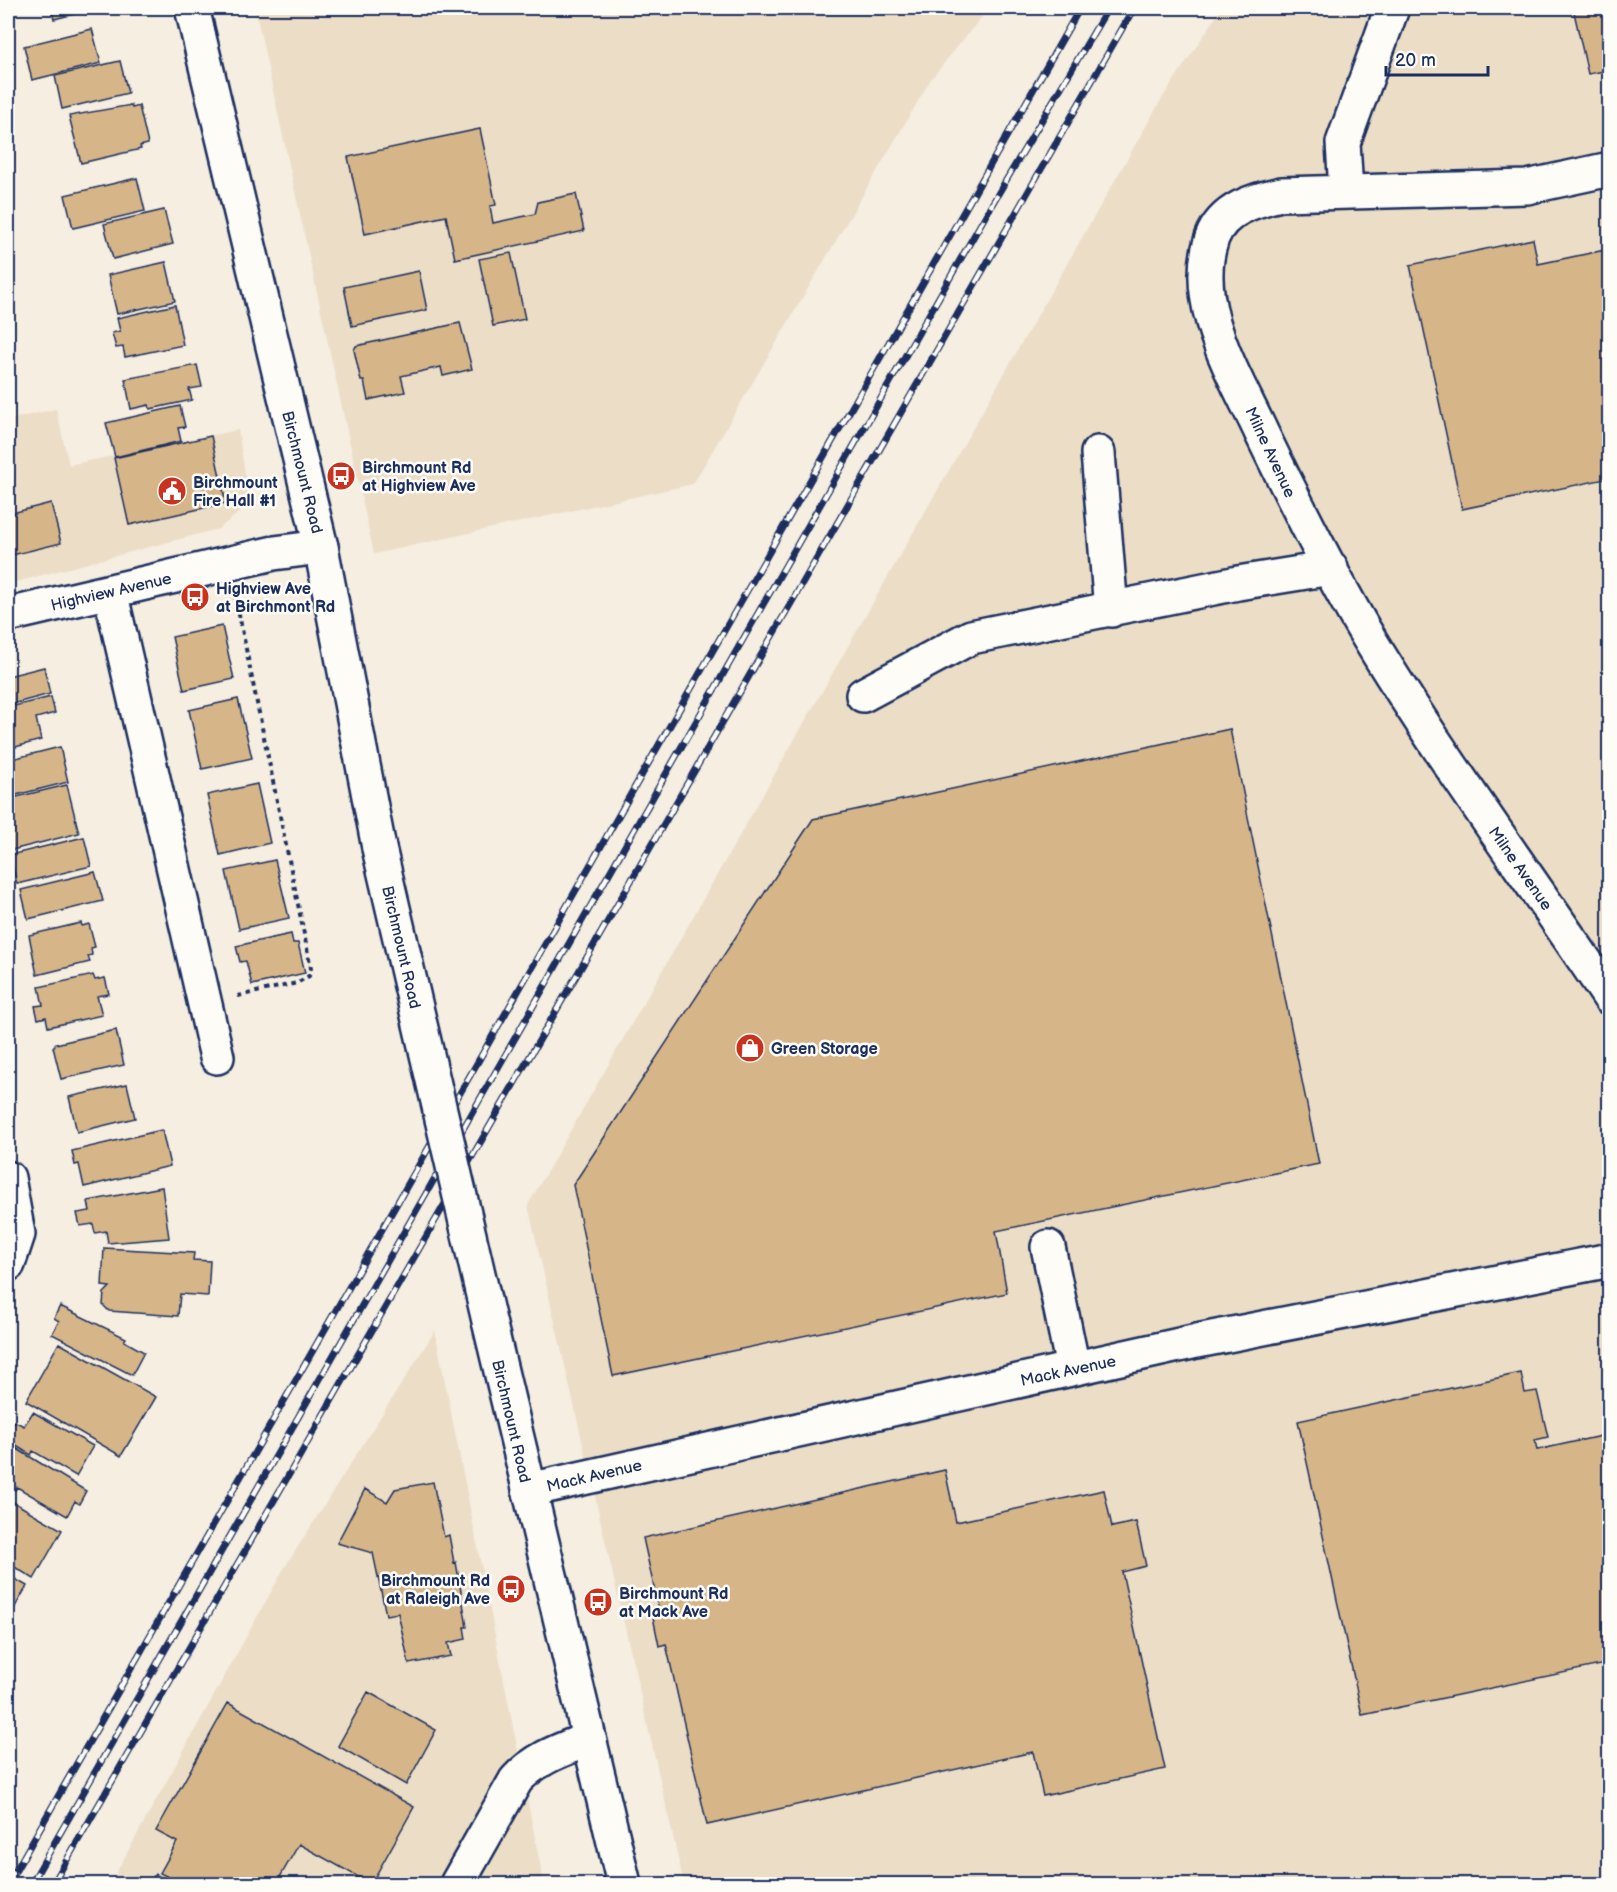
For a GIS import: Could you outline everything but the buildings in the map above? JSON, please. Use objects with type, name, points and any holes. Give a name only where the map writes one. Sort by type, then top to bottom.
[{"type":"street","name":"Birchmount Road","points":[[192,8],[321,546],[380,848],[529,1490],[624,1884]]},
{"type":"street","points":[[1346,191],[1343,143],[1392,8]]},
{"type":"street","name":"Milne Avenue","points":[[1610,170],[1527,187],[1281,194],[1242,205],[1223,220],[1212,238],[1206,276],[1210,308],[1221,346],[1295,503],[1364,630],[1474,802],[1610,998]]},
{"type":"street","points":[[1098,453],[1112,610]]},
{"type":"street","name":"Highview Avenue","points":[[8,615],[274,553],[321,546]]},
{"type":"street","points":[[863,695],[971,637],[1238,583],[1331,568]]},
{"type":"street","points":[[110,591],[218,1058]]},
{"type":"street","points":[[8,1179],[18,1234],[8,1264]]},
{"type":"street","points":[[1048,1247],[1073,1368]]},
{"type":"street","name":"Mack Avenue","points":[[529,1490],[1073,1368],[1610,1260]]},
{"type":"street","points":[[457,1884],[516,1780],[529,1766],[589,1739]]},
{"type":"path","points":[[205,1003],[297,983],[309,976],[311,968],[234,591]]},
{"type":"shaded area","points":[[255,8],[989,8],[931,79],[693,484],[374,554]]},
{"type":"shaded area","points":[[1222,8],[1609,8],[1609,1884],[684,1884],[528,1205],[1161,100]]},
{"type":"shaded area","points":[[56,409],[69,465],[238,430],[250,504],[218,529],[8,584],[8,420]]},
{"type":"shaded area","points":[[435,1331],[544,1884],[110,1884],[282,1572]]},
{"type":"railway","points":[[8,1884],[1080,8]]},
{"type":"railway","points":[[31,1884],[995,199],[1108,8]]},
{"type":"railway","points":[[53,1884],[1134,8]]},
{"type":"place","name":"Birchmount Rd at Highview Ave","points":[[341,476]]},
{"type":"place","name":"Birchmount Fire Hall #1","points":[[172,491]]},
{"type":"place","name":"Highview Ave at Birchmont Rd","points":[[195,597]]},
{"type":"place","name":"Green Storage","points":[[750,1048]]},
{"type":"place","name":"Birchmount Rd at Raleigh Ave","points":[[511,1589]]},
{"type":"place","name":"Birchmount Rd at Mack Ave","points":[[598,1602]]}]
